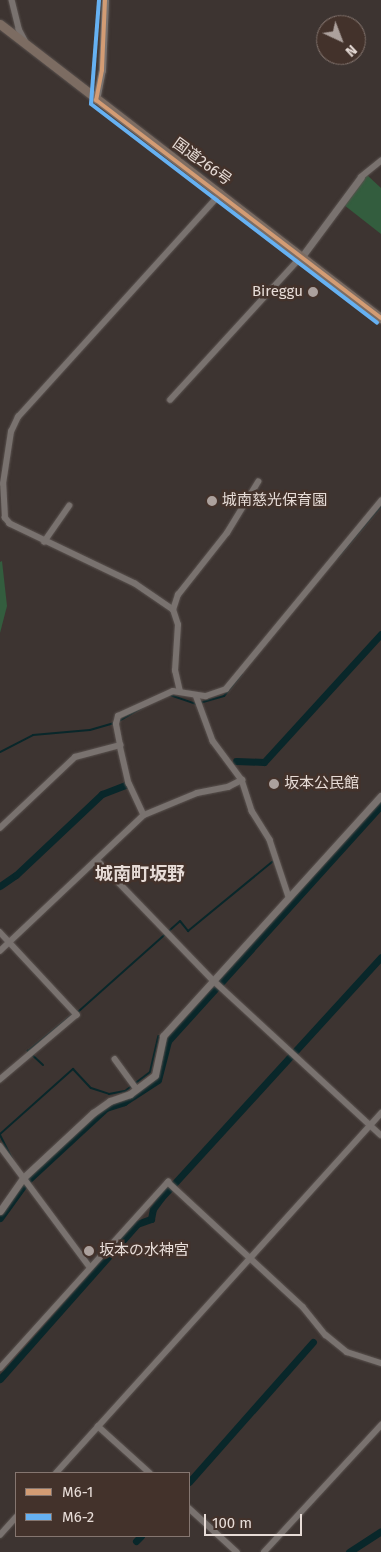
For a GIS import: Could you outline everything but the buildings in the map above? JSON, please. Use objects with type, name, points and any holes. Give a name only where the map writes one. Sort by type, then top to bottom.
[{"type":"highway","name":"国道266号","points":[[3,26],[96,100],[303,255],[381,318]]},
{"type":"street","points":[[12,0],[19,29],[30,48]]},
{"type":"street","points":[[96,100],[102,70],[105,0]]},
{"type":"street","points":[[170,400],[303,255],[361,177],[381,161]]},
{"type":"street","points":[[180,692],[175,671],[178,625],[173,610],[135,584],[44,542],[10,524],[2,511],[3,484],[11,432],[18,417],[222,194]]},
{"type":"street","points":[[173,610],[186,582],[202,569],[258,482]]},
{"type":"street","points":[[144,815],[129,783],[116,724],[118,716],[173,691],[206,696],[226,689],[381,501]]},
{"type":"street","points":[[44,542],[68,506]]},
{"type":"street","points":[[196,695],[213,741],[242,780],[252,810],[277,856],[289,897]]},
{"type":"street","points":[[0,828],[75,757],[120,745]]},
{"type":"street","points":[[0,951],[144,815],[197,793],[228,788],[242,780]]},
{"type":"street","points":[[0,1211],[23,1178],[97,1110],[137,1089],[155,1075],[163,1036],[381,796]]},
{"type":"street","points":[[97,860],[214,981],[381,1135]]},
{"type":"street","points":[[0,932],[77,1015],[0,1080]]},
{"type":"street","points":[[115,1059],[137,1089]]},
{"type":"street","points":[[57,1472],[249,1256],[381,1112]]},
{"type":"street","points":[[0,1146],[90,1267]]},
{"type":"street","points":[[0,1368],[168,1182],[249,1256],[347,1352],[381,1363]]},
{"type":"street","points":[[264,1552],[381,1424]]},
{"type":"street","points":[[98,1426],[149,1472]]},
{"type":"street","points":[[190,1509],[237,1552]]},
{"type":"street","points":[[0,1536],[15,1518]]},
{"type":"green space","points":[[367,175],[381,188],[381,234],[344,205]]},
{"type":"green space","points":[[2,561],[7,606],[0,633],[0,562]]},
{"type":"waterway","points":[[337,558],[381,506]]},
{"type":"waterway","points":[[236,761],[264,762],[381,634]]},
{"type":"waterway","points":[[170,695],[196,704],[224,696],[242,674]]},
{"type":"waterway","points":[[119,721],[143,707]]},
{"type":"waterway","points":[[0,752],[33,735],[90,730],[115,723]]},
{"type":"waterway","points":[[0,886],[16,875],[102,794],[125,785]]},
{"type":"waterway","points":[[0,1218],[26,1182],[106,1108],[124,1102],[158,1080],[168,1041],[381,805]]},
{"type":"waterway","points":[[79,1011],[180,921],[188,931],[272,862]]},
{"type":"waterway","points":[[0,1379],[137,1224],[151,1219],[153,1209],[161,1198],[381,957]]},
{"type":"waterway","points":[[43,1065],[28,1051],[72,1015]]},
{"type":"waterway","points":[[0,1134],[73,1069],[91,1088],[109,1094],[125,1091],[150,1072],[158,1036]]},
{"type":"waterway","points":[[0,1135],[13,1160]]},
{"type":"waterway","points":[[190,1481],[313,1342]]},
{"type":"waterway","points":[[349,1552],[381,1531]]},
{"type":"waterway","points":[[136,1541],[140,1537]]},
{"type":"transit line","name":"M6-2","points":[[99,0],[91,104],[377,323]]},
{"type":"transit line","name":"M6-1","points":[[105,0],[102,70],[96,100],[381,318]]},
{"type":"place","name":"Bireggu","points":[[313,292]]},
{"type":"place","name":"城南慈光保育園","points":[[212,501]]},
{"type":"place","name":"坂本公民館","points":[[274,784]]},
{"type":"place","name":"坂本の水神宮","points":[[89,1251]]},
{"type":"district","name":"城南町坂野","points":[[140,874]]}]
